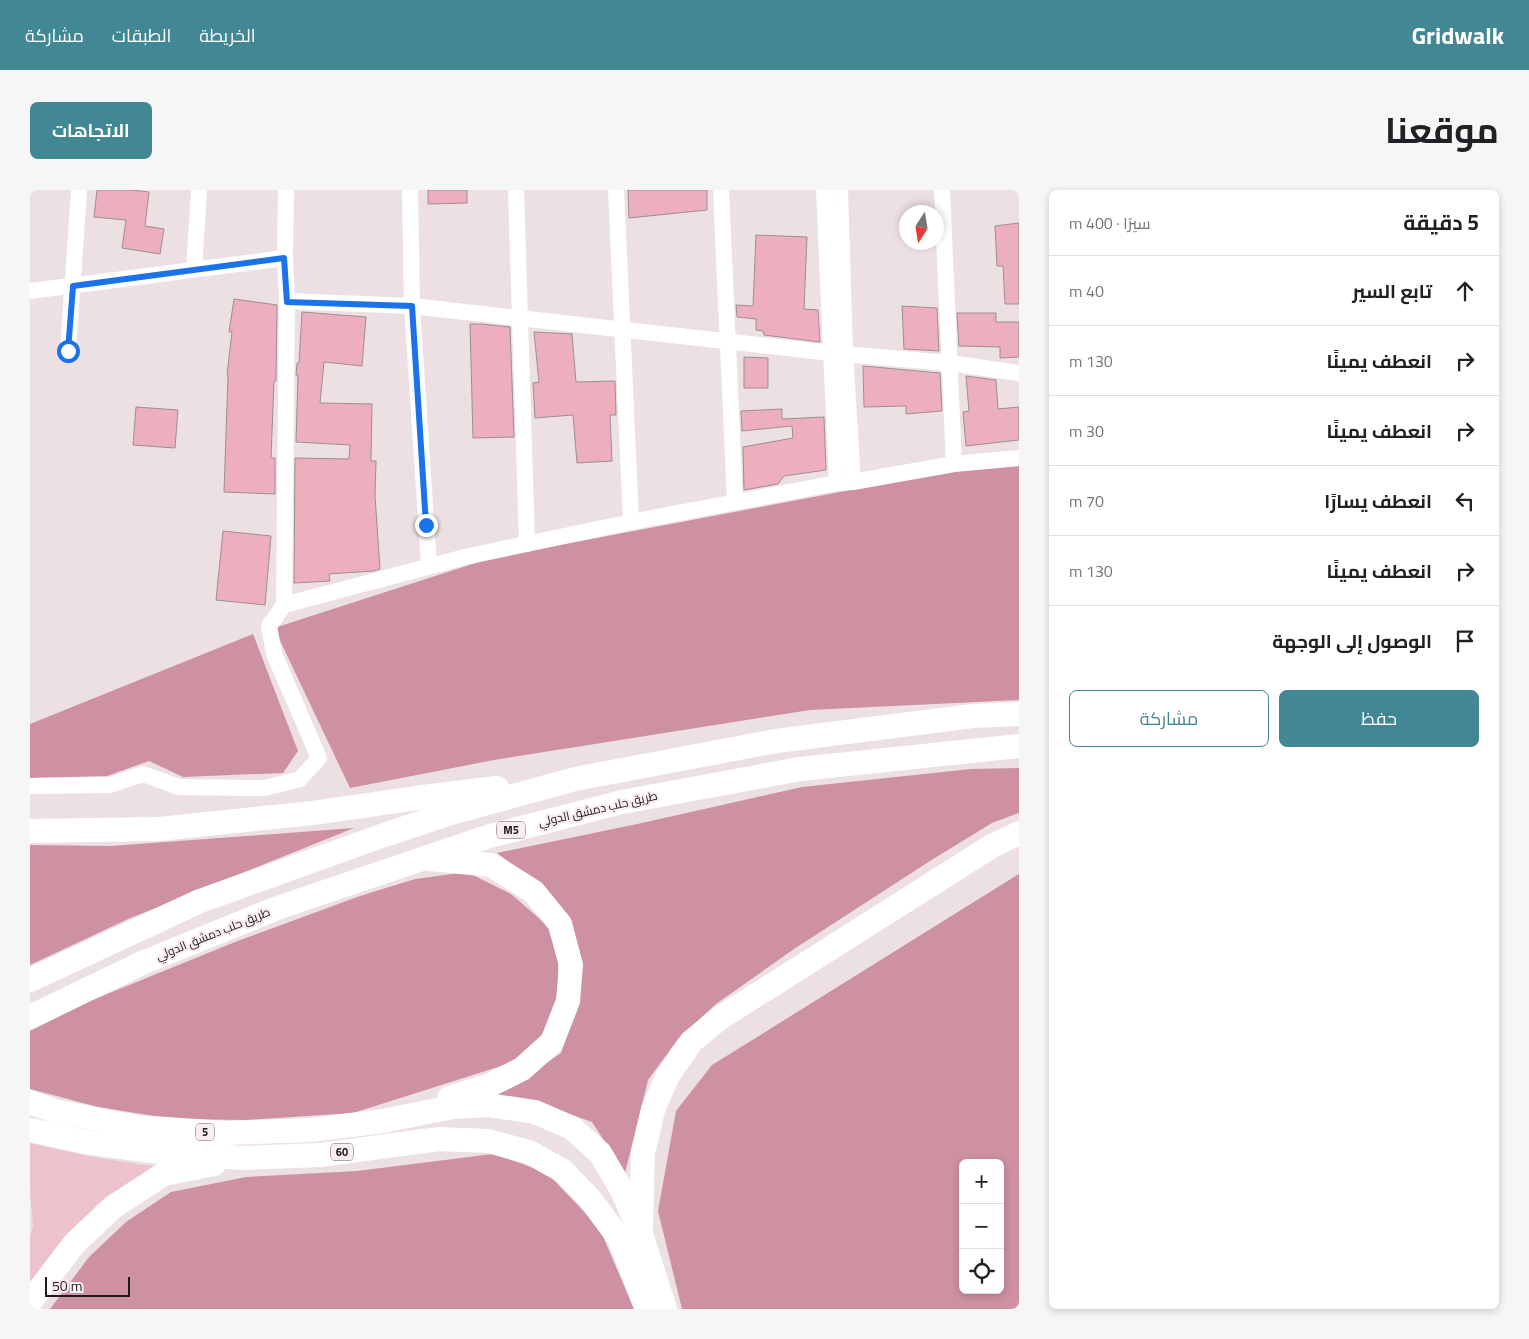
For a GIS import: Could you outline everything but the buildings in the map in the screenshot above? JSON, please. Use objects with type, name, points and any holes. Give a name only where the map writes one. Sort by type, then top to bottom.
[{"type":"highway","points":[[30,831],[159,829],[313,813],[431,796],[575,779],[776,741],[973,716],[1019,714]]},
{"type":"highway","name":"طريق حلب دمشق الدولي","points":[[30,1016],[142,963],[280,907],[490,836],[622,802],[800,769],[1019,746]]},
{"type":"highway","points":[[30,980],[200,902],[427,820],[575,779]]},
{"type":"highway","points":[[630,1236],[643,1153],[653,1110],[667,1078],[690,1042],[720,1018],[992,846],[1019,833]]},
{"type":"highway","points":[[383,1121],[488,1086],[522,1069],[552,1042],[568,1001],[571,965],[560,924],[534,892],[491,865],[422,859]]},
{"type":"highway","name":"5","points":[[30,1102],[54,1111],[137,1127],[226,1133],[311,1130],[383,1121]]},
{"type":"highway","name":"60","points":[[383,1121],[452,1107],[488,1105],[535,1112],[572,1128],[600,1153],[623,1192],[630,1236],[646,1309]]},
{"type":"highway","name":"60","points":[[30,1130],[85,1142],[151,1151],[242,1158],[320,1155],[439,1139],[488,1141],[529,1152],[563,1171],[630,1236],[666,1309]]},
{"type":"highway","points":[[30,1302],[74,1244],[113,1207],[164,1174],[242,1158]]},
{"type":"street","points":[[68,351],[79,190]]},
{"type":"street","points":[[194,270],[199,190]]},
{"type":"street","points":[[30,786],[110,785],[143,774],[179,787],[265,788],[300,779],[319,758],[274,654],[268,626],[284,605],[287,302],[284,258],[286,190]]},
{"type":"street","points":[[410,190],[412,306],[429,566]]},
{"type":"street","points":[[516,190],[527,544]]},
{"type":"street","points":[[616,190],[631,522]]},
{"type":"street","points":[[721,190],[735,502]]},
{"type":"street","points":[[824,190],[838,353],[845,482]]},
{"type":"street","points":[[838,353],[840,190]]},
{"type":"street","points":[[942,190],[954,464]]},
{"type":"street","points":[[30,291],[284,258]]},
{"type":"street","points":[[287,302],[412,306],[728,342],[949,363],[1019,373]]},
{"type":"street","points":[[284,605],[464,557],[631,522],[845,482],[954,464],[1019,458]]},
{"type":"shaded area","points":[[1019,463],[1019,700],[810,710],[494,760],[350,788],[274,628],[491,558],[946,472]]},
{"type":"shaded area","points":[[253,634],[298,751],[283,773],[183,777],[149,761],[107,776],[30,778],[30,724]]},
{"type":"shaded area","points":[[1019,768],[1019,813],[992,823],[794,949],[716,1004],[678,1039],[648,1080],[625,1173],[592,1122],[533,1101],[490,1095],[531,1074],[561,1053],[578,1004],[582,966],[573,926],[542,887],[497,853],[802,787],[971,769]]},
{"type":"shaded area","points":[[354,828],[128,919],[30,965],[30,845],[111,846]]},
{"type":"shaded area","points":[[467,872],[511,894],[548,926],[558,962],[559,1001],[545,1035],[517,1061],[353,1113],[245,1120],[173,1119],[98,1107],[30,1089],[30,1031],[90,1001],[235,942],[360,896],[415,879]]},
{"type":"shaded area","points":[[1019,874],[1019,1309],[682,1309],[658,1211],[676,1111],[712,1065]]},
{"type":"shaded area","points":[[30,1143],[123,1162],[154,1166],[107,1197],[30,1289],[30,1237],[33,1227],[30,1189]]},
{"type":"shaded area","points":[[493,1154],[546,1172],[599,1227],[634,1309],[50,1309],[89,1257],[126,1222],[171,1192],[246,1177],[357,1171]]},
{"type":"route","points":[[68,351],[73,286],[284,258],[287,302],[412,306],[426,525]]}]
